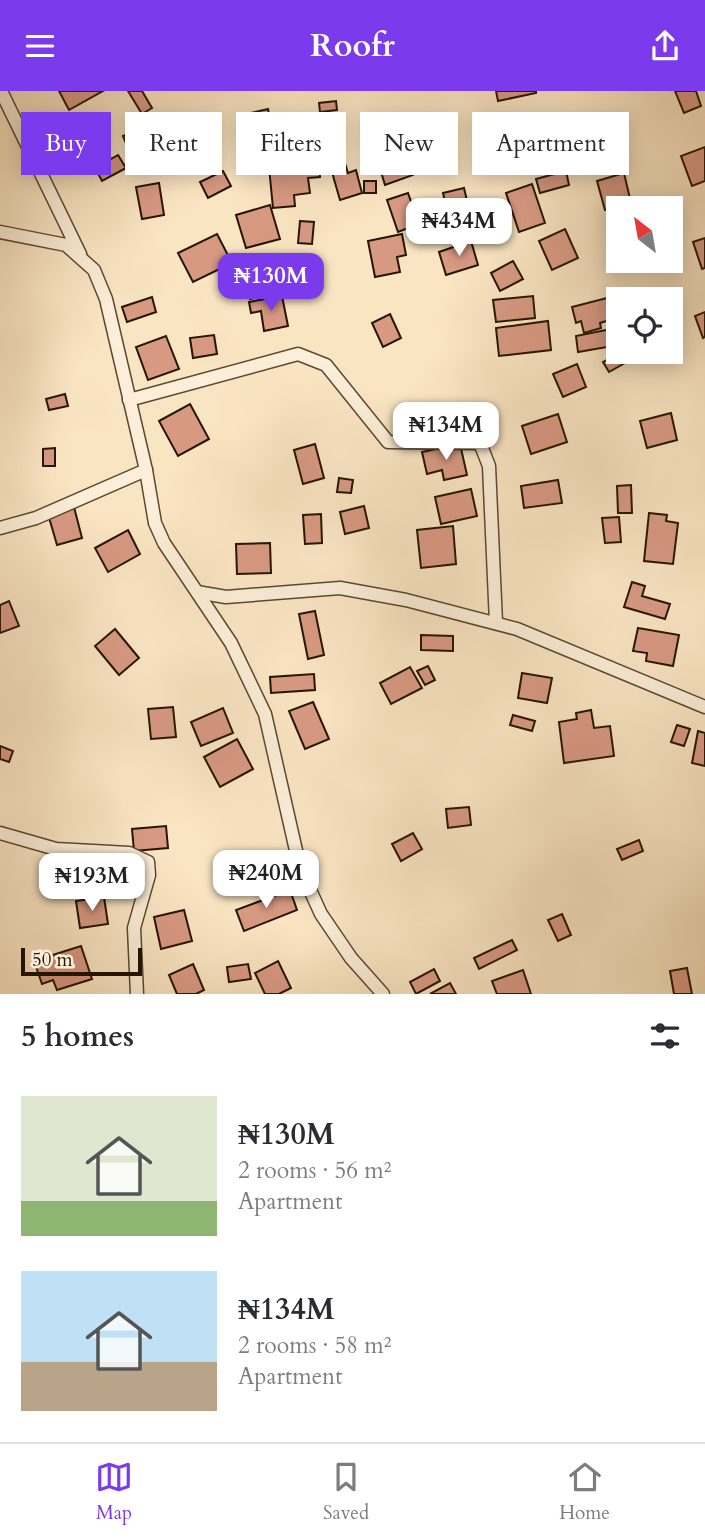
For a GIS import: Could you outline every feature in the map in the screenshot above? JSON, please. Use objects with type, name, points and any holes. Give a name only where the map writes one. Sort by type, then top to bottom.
[{"type":"street","points":[[1,91],[80,254],[94,270],[106,299],[146,470],[155,523],[231,643],[265,714],[300,868],[321,914],[351,958],[383,994]]},
{"type":"street","points":[[0,232],[49,240],[66,245],[80,254]]},
{"type":"street","points":[[129,400],[298,354],[326,365],[388,442],[480,443],[489,466],[496,623]]},
{"type":"street","points":[[0,528],[36,517],[146,470]]},
{"type":"street","points":[[197,592],[226,597],[340,588],[406,600],[517,629],[705,707]]},
{"type":"street","points":[[0,834],[56,849],[129,853],[148,862],[149,875],[134,928],[137,994]]},
{"type":"building","points":[[59,91],[103,91],[69,110]]},
{"type":"building","points":[[128,91],[142,91],[152,108],[141,112]]},
{"type":"building","points":[[496,91],[536,91],[536,93],[498,101]]},
{"type":"building","points":[[675,91],[696,91],[701,106],[684,113]]},
{"type":"building","points":[[336,101],[337,110],[320,112],[319,103]]},
{"type":"building","points":[[705,147],[705,181],[692,186],[681,156]]},
{"type":"building","points":[[118,155],[125,169],[102,181],[99,175],[111,175],[111,159]]},
{"type":"building","points":[[346,167],[348,173],[356,170],[362,193],[340,200],[333,175],[346,175]]},
{"type":"building","points":[[222,171],[231,186],[208,198],[200,182],[215,175],[222,175]]},
{"type":"building","points":[[270,175],[320,175],[308,178],[310,193],[294,195],[295,206],[273,208]]},
{"type":"building","points":[[382,175],[413,175],[385,185]]},
{"type":"building","points":[[567,175],[569,185],[540,193],[536,179]]},
{"type":"building","points":[[624,175],[629,196],[606,196],[605,210],[597,181]]},
{"type":"building","points":[[364,181],[376,181],[376,193],[364,193]]},
{"type":"building","points":[[159,183],[164,215],[142,219],[136,187]]},
{"type":"building","points":[[532,184],[545,223],[519,232],[506,193]]},
{"type":"building","points":[[464,188],[474,230],[453,235],[443,193]]},
{"type":"building","points":[[408,193],[419,224],[398,232],[387,200]]},
{"type":"building","points":[[270,205],[280,239],[246,248],[236,215]]},
{"type":"building","points":[[300,221],[314,222],[312,244],[298,243]]},
{"type":"building","points":[[565,229],[578,258],[552,270],[539,241]]},
{"type":"building","points":[[217,234],[232,263],[193,282],[178,253]]},
{"type":"building","points":[[402,234],[406,255],[397,257],[400,272],[375,277],[368,241]]},
{"type":"building","points":[[705,238],[705,268],[702,269],[693,242]]},
{"type":"building","points":[[471,241],[478,265],[446,275],[439,252]]},
{"type":"building","points":[[513,261],[523,279],[500,291],[491,273]]},
{"type":"building","points":[[256,282],[260,297],[250,299],[246,284]]},
{"type":"building","points":[[282,296],[288,326],[264,331],[261,311],[251,313],[249,302]]},
{"type":"building","points":[[533,296],[535,318],[496,322],[493,300]]},
{"type":"building","points":[[152,297],[156,312],[127,322],[122,307]]},
{"type":"building","points":[[606,298],[606,321],[600,323],[601,328],[584,333],[581,321],[576,323],[572,307]]},
{"type":"building","points":[[705,312],[705,337],[703,338],[695,316]]},
{"type":"building","points":[[390,314],[401,338],[383,347],[372,323]]},
{"type":"building","points":[[548,321],[551,350],[499,356],[496,328]]},
{"type":"building","points":[[606,330],[606,347],[578,352],[576,336]]},
{"type":"building","points":[[214,335],[217,354],[193,358],[190,338]]},
{"type":"building","points":[[166,336],[179,369],[148,380],[136,347]]},
{"type":"building","points":[[606,360],[606,364],[623,364],[609,372],[603,362]]},
{"type":"building","points":[[577,364],[586,387],[563,397],[553,374]]},
{"type":"building","points":[[65,394],[68,406],[49,410],[46,399]]},
{"type":"building","points":[[190,404],[209,439],[178,456],[159,421]]},
{"type":"building","points":[[671,413],[677,440],[647,448],[640,421]]},
{"type":"building","points":[[558,414],[567,442],[531,454],[522,426]]},
{"type":"building","points":[[315,444],[324,478],[303,484],[294,450]]},
{"type":"building","points":[[460,444],[467,475],[444,480],[442,470],[427,474],[422,452]]},
{"type":"building","points":[[55,448],[55,466],[43,466],[43,449]]},
{"type":"building","points":[[339,478],[353,480],[351,493],[337,492]]},
{"type":"building","points":[[558,480],[562,503],[524,508],[521,486]]},
{"type":"building","points":[[631,485],[632,513],[618,513],[617,486]]},
{"type":"building","points":[[471,489],[477,516],[441,524],[435,497]]},
{"type":"building","points":[[364,506],[369,528],[345,534],[340,512]]},
{"type":"building","points":[[74,507],[82,538],[57,545],[48,514]]},
{"type":"building","points":[[649,513],[667,515],[666,521],[678,523],[673,564],[644,561]]},
{"type":"building","points":[[321,514],[322,543],[305,544],[303,515]]},
{"type":"building","points":[[619,517],[621,542],[605,543],[602,518]]},
{"type":"building","points":[[453,526],[456,564],[421,568],[417,530]]},
{"type":"building","points":[[128,530],[140,554],[108,572],[95,548]]},
{"type":"building","points":[[270,543],[271,573],[237,574],[236,544]]},
{"type":"building","points":[[632,582],[645,586],[642,596],[670,604],[665,619],[624,607]]},
{"type":"building","points":[[9,601],[19,626],[0,633],[0,605]]},
{"type":"building","points":[[315,611],[324,655],[308,659],[299,614]]},
{"type":"building","points":[[638,628],[679,635],[673,666],[646,661],[647,653],[633,651]]},
{"type":"building","points":[[115,629],[139,658],[119,675],[95,646]]},
{"type":"building","points":[[421,635],[453,636],[453,651],[421,650]]},
{"type":"building","points":[[428,666],[435,680],[425,685],[417,671]]},
{"type":"building","points":[[410,667],[422,688],[391,704],[380,683]]},
{"type":"building","points":[[522,673],[552,678],[547,703],[518,698]]},
{"type":"building","points":[[314,674],[315,690],[271,693],[270,677]]},
{"type":"building","points":[[313,702],[329,739],[305,749],[289,711]]},
{"type":"building","points":[[173,707],[176,737],[151,739],[148,709]]},
{"type":"building","points":[[223,708],[233,733],[201,746],[191,722]]},
{"type":"building","points":[[591,710],[594,728],[610,726],[614,756],[564,763],[559,722],[577,719],[576,713]]},
{"type":"building","points":[[513,715],[535,721],[532,731],[510,725]]},
{"type":"building","points":[[677,725],[690,729],[684,746],[671,742]]},
{"type":"building","points":[[698,731],[705,733],[705,766],[692,763]]},
{"type":"building","points":[[237,739],[253,769],[220,787],[204,757]]},
{"type":"building","points":[[0,746],[13,751],[9,762],[0,759]]},
{"type":"building","points":[[469,807],[471,825],[448,828],[446,809]]},
{"type":"building","points":[[166,826],[168,848],[134,851],[132,829]]},
{"type":"building","points":[[413,833],[422,849],[401,861],[392,844]]},
{"type":"building","points":[[639,840],[643,851],[622,860],[617,849]]},
{"type":"building","points":[[263,862],[272,875],[244,893],[236,881]]},
{"type":"building","points":[[290,890],[297,910],[244,931],[236,910]]},
{"type":"building","points":[[104,897],[108,924],[80,928],[76,901]]},
{"type":"building","points":[[184,910],[192,941],[161,949],[154,917]]},
{"type":"building","points":[[562,914],[571,935],[558,941],[548,920]]},
{"type":"building","points":[[512,940],[517,950],[479,969],[474,958]]},
{"type":"building","points":[[81,946],[92,979],[57,990],[53,980],[42,984],[34,961]]},
{"type":"building","points":[[278,961],[291,988],[279,994],[265,994],[255,973]]},
{"type":"building","points":[[193,964],[204,990],[196,994],[177,994],[169,975]]},
{"type":"building","points":[[248,964],[251,979],[229,982],[227,967]]},
{"type":"building","points":[[687,968],[692,994],[674,994],[670,971]]},
{"type":"building","points":[[434,969],[440,981],[416,994],[410,982]]},
{"type":"building","points":[[523,970],[531,994],[497,994],[492,981]]},
{"type":"building","points":[[450,983],[456,994],[430,994]]}]
